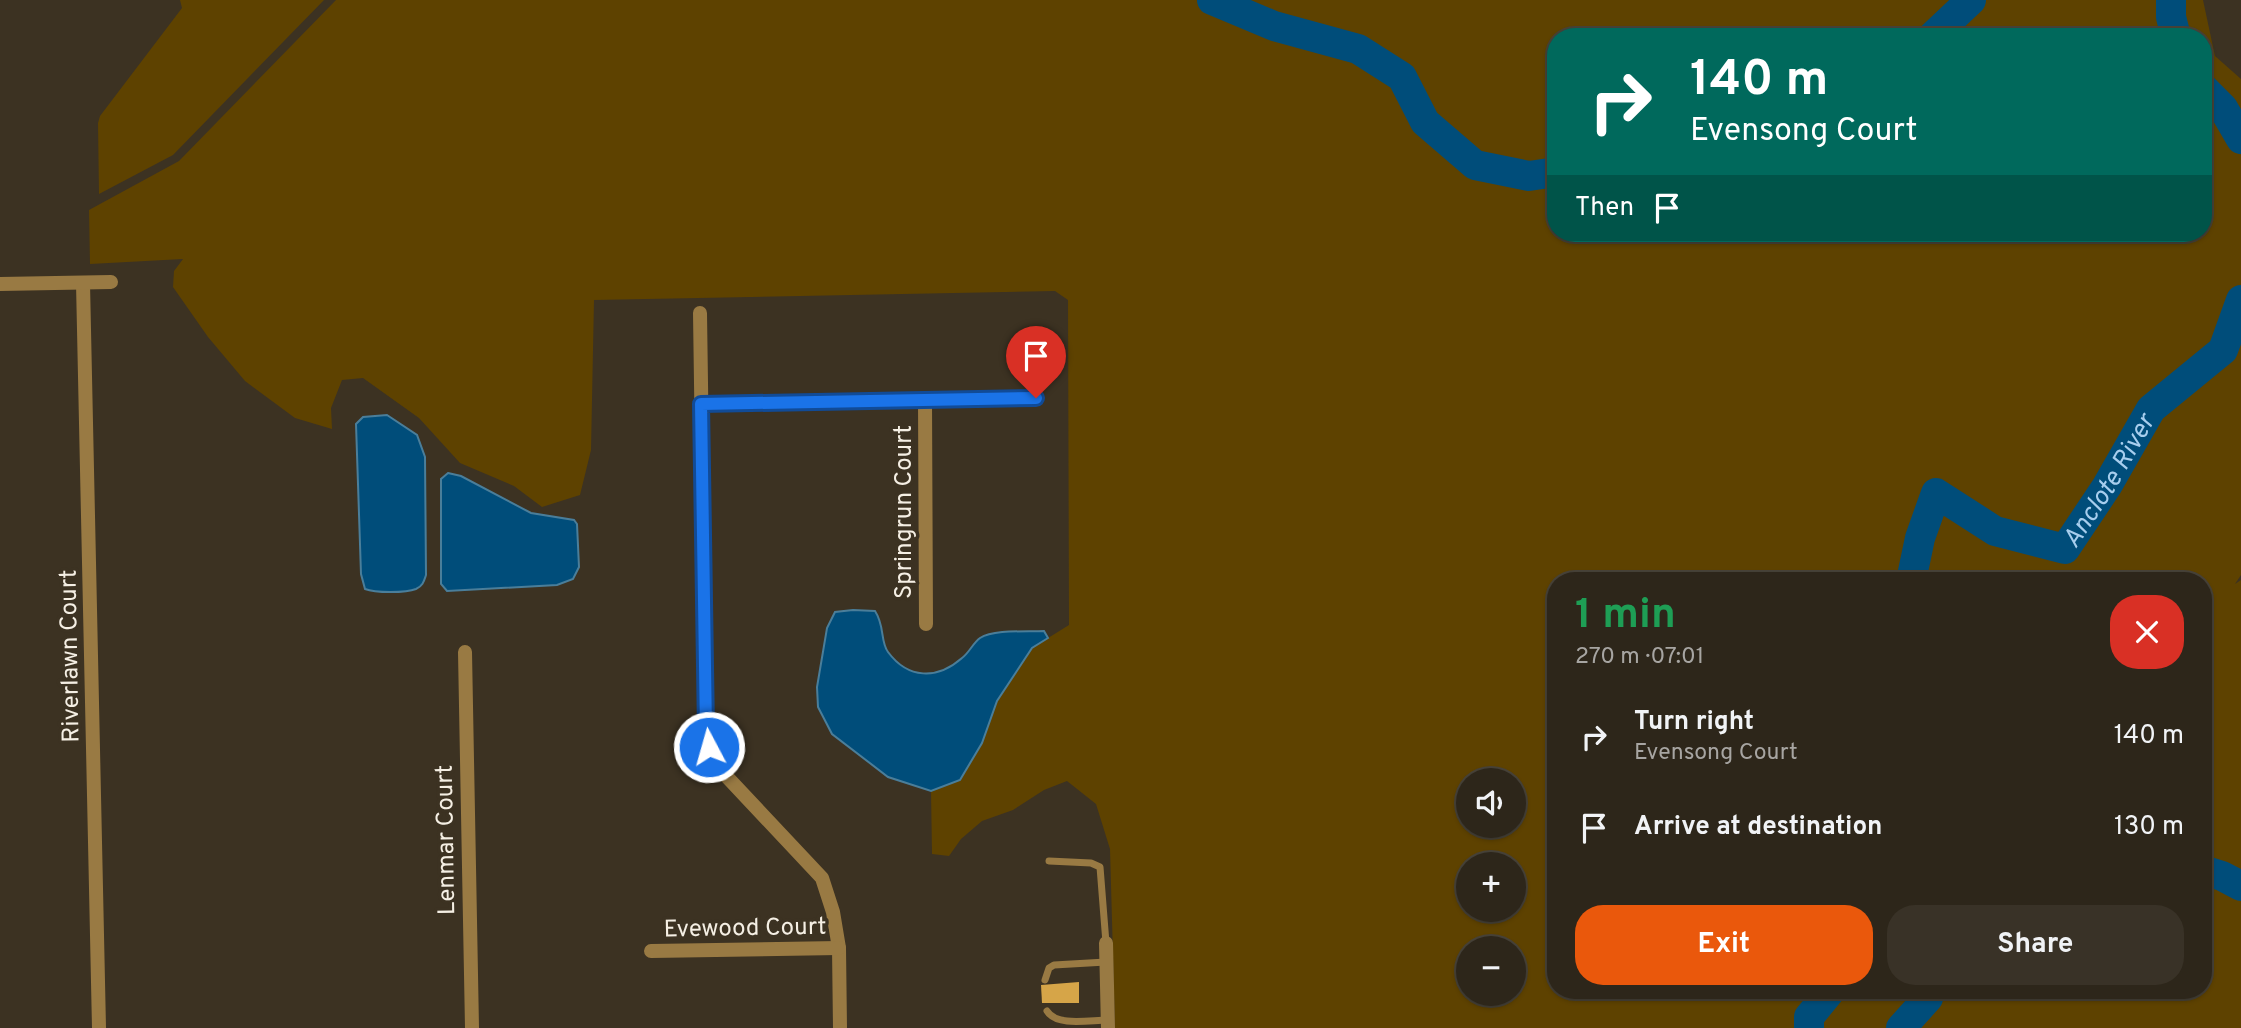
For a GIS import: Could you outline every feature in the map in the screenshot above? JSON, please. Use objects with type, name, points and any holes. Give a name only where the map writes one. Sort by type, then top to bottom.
[{"type":"street","points":[[0,284],[111,282]]},
{"type":"street","name":"Riverlawn Court","points":[[83,283],[99,1028]]},
{"type":"street","points":[[700,313],[706,731],[710,752],[713,762],[822,878],[833,912],[839,948],[841,1028]]},
{"type":"street","points":[[701,404],[1036,398]]},
{"type":"street","name":"Springrun Court","points":[[925,400],[926,624]]},
{"type":"street","name":"Lenmar Court","points":[[465,652],[472,1028]]},
{"type":"street","points":[[1106,943],[1107,1024]]},
{"type":"street","name":"Evewood Court","points":[[651,950],[839,948]]},
{"type":"lane","points":[[1049,861],[1091,863],[1100,867],[1106,943]]},
{"type":"lane","points":[[1045,980],[1049,968],[1054,965],[1106,962]]},
{"type":"lane","points":[[1047,1011],[1053,1018],[1060,1020],[1107,1024]]},
{"type":"shaded area","points":[[180,0],[324,0],[173,155],[99,194],[100,116],[182,8]]},
{"type":"shaded area","points":[[336,0],[2203,0],[2209,28],[1547,28],[1547,242],[2212,242],[2212,42],[2215,56],[2241,79],[2241,575],[2235,584],[2241,580],[2241,1028],[1115,1028],[1110,849],[1096,804],[1067,781],[1044,790],[1013,810],[982,821],[961,839],[949,856],[932,854],[931,791],[960,780],[982,743],[997,701],[1032,648],[1069,625],[1068,300],[1055,291],[594,300],[591,450],[580,495],[542,507],[514,486],[460,463],[419,418],[363,378],[342,380],[331,408],[332,429],[295,418],[245,381],[208,337],[173,287],[174,271],[183,259],[90,264],[89,210],[179,161]]},
{"type":"water","points":[[387,415],[417,435],[425,457],[426,575],[423,583],[416,589],[383,592],[365,589],[361,574],[356,424],[363,417]]},
{"type":"water","points":[[448,473],[461,476],[531,513],[574,520],[577,524],[579,567],[573,579],[557,585],[447,591],[441,584],[441,479]]},
{"type":"water","points":[[875,611],[888,652],[904,667],[923,673],[933,673],[952,665],[986,635],[1044,631],[1048,638],[1032,648],[997,701],[982,743],[960,780],[931,791],[888,777],[832,734],[818,707],[817,687],[827,628],[835,612]]},
{"type":"building","points":[[1079,982],[1079,1003],[1042,1003],[1041,985]]},
{"type":"waterway","name":"Anclote River","points":[[1212,0],[1274,26],[1358,49],[1402,77],[1425,122],[1475,165],[1529,176],[1547,173]]},
{"type":"waterway","name":"Anclote River","points":[[1941,28],[1971,0]]},
{"type":"waterway","name":"Anclote River","points":[[2171,0],[2174,28]]},
{"type":"waterway","name":"Anclote River","points":[[2212,97],[2223,108],[2241,139]]},
{"type":"waterway","name":"Anclote River","points":[[1913,572],[1920,538],[1936,493],[1995,531],[2065,549],[2107,486],[2151,409],[2223,350],[2241,300]]},
{"type":"waterway","name":"Anclote River","points":[[2212,873],[2241,886]]},
{"type":"waterway","name":"Anclote River","points":[[1809,1028],[1809,1017],[1824,999]]},
{"type":"waterway","name":"Anclote River","points":[[1901,1028],[1927,999]]},
{"type":"route","points":[[709,747],[706,731],[701,404],[1036,398]]}]
